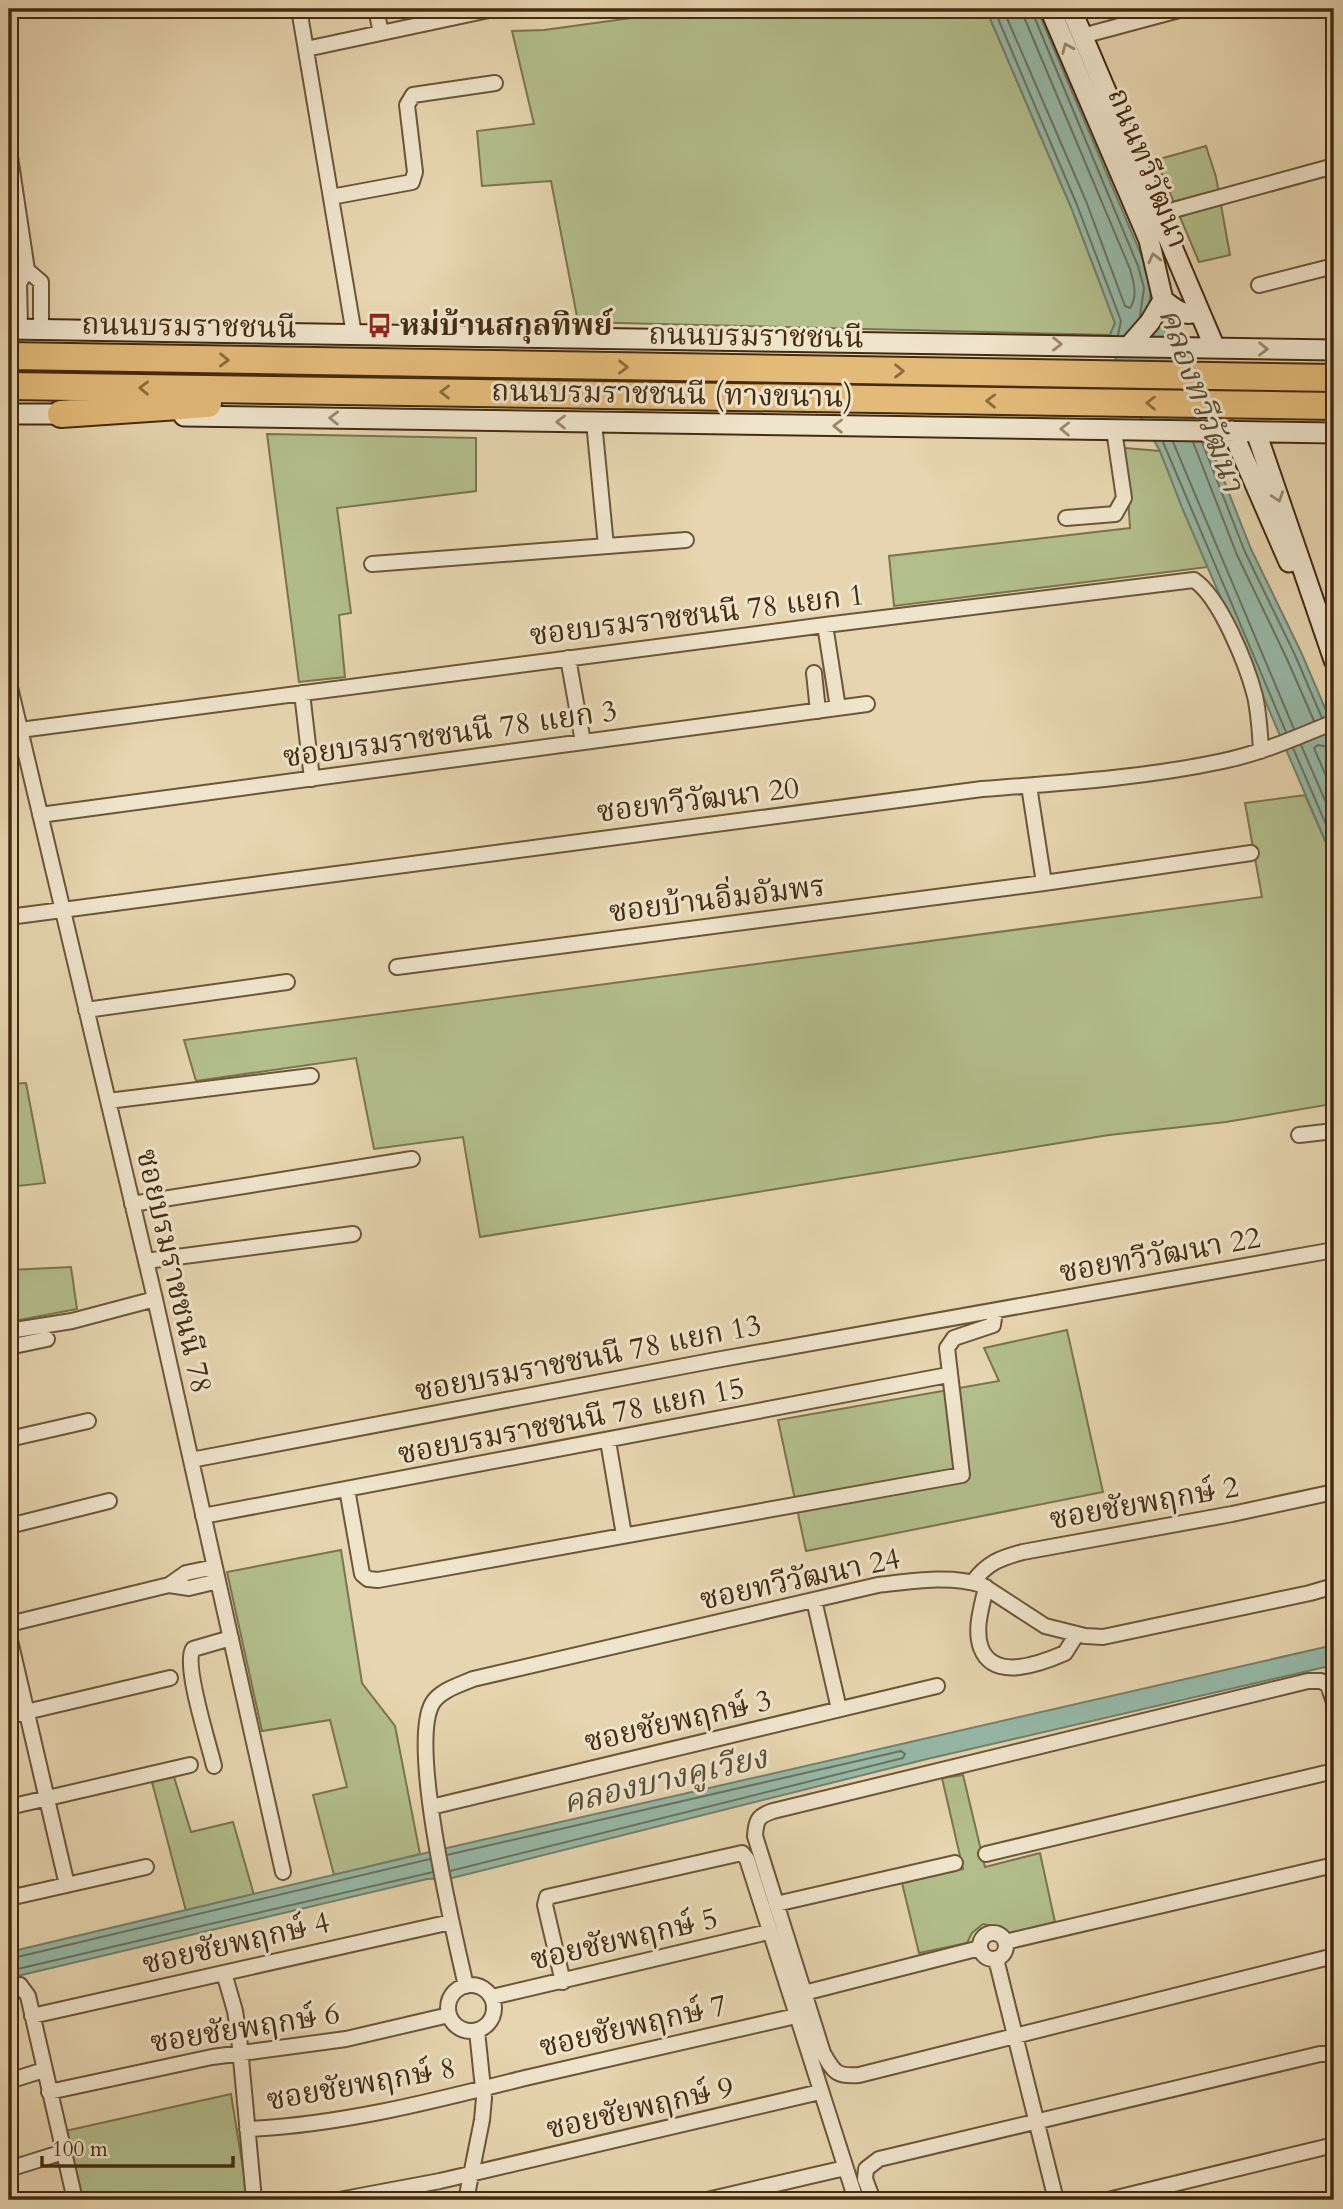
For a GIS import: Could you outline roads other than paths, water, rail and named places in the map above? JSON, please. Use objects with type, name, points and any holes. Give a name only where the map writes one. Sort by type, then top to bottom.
[{"type":"highway","name":"ถนนบรมราชชนนี","points":[[9,356],[1334,378]]},
{"type":"highway","name":"ถนนบรมราชชนนี","points":[[9,386],[1334,406]]},
{"type":"highway","points":[[61,414],[370,391]]},
{"type":"main road","name":"ถนนทวีวัฒนา","points":[[1050,9],[1149,240],[1163,299]]},
{"type":"main road","name":"ถนนทวีวัฒนา","points":[[1071,9],[1214,348]]},
{"type":"main road","points":[[1130,345],[1150,322],[1163,299],[1178,312],[1187,314],[1199,311]]},
{"type":"main road","name":"ถนนบรมราชชนนี (ทางขนาน)","points":[[14,329],[1334,350]]},
{"type":"main road","name":"ถนนบรมราชชนนี (ทางขนาน)","points":[[9,414],[1334,433]]},
{"type":"main road","points":[[1232,432],[1332,655]]},
{"type":"main road","points":[[1256,432],[1332,655]]},
{"type":"street","points":[[299,9],[354,334]]},
{"type":"street","points":[[376,9],[380,33]]},
{"type":"street","points":[[1082,36],[1183,9]]},
{"type":"street","points":[[306,49],[380,33],[446,14],[489,10]]},
{"type":"street","points":[[331,197],[412,182],[415,172],[407,105],[413,95],[495,83]]},
{"type":"street","points":[[9,150],[27,270],[40,282],[41,329]]},
{"type":"street","points":[[1159,214],[1334,166]]},
{"type":"street","points":[[1259,285],[1334,266]]},
{"type":"street","points":[[9,273],[27,270]]},
{"type":"street","points":[[14,329],[19,283],[27,270]]},
{"type":"street","points":[[594,422],[606,546]]},
{"type":"street","points":[[1066,518],[1115,513],[1124,498],[1124,430]]},
{"type":"street","points":[[372,564],[686,540]]},
{"type":"street","name":"ซอยบรมราชชนนี 78 แยก 1","points":[[15,724],[302,693],[1194,580],[1204,587],[1217,604],[1247,671],[1267,749]]},
{"type":"street","points":[[825,625],[838,708]]},
{"type":"street","points":[[568,658],[583,742]]},
{"type":"street","points":[[814,673],[818,711]]},
{"type":"street","name":"ซอยบรมราชชนนี 78","points":[[9,683],[15,724],[40,815],[155,1299],[283,1872]]},
{"type":"street","points":[[302,693],[312,779]]},
{"type":"street","name":"ซอยบรมราชชนนี 78 แยก 3","points":[[40,815],[867,704]]},
{"type":"street","name":"ซอยทวีวัฒนา 20","points":[[9,917],[982,789],[1107,778],[1223,761],[1267,749],[1332,723]]},
{"type":"street","points":[[1029,786],[1044,883]]},
{"type":"street","name":"ซอยบ้านอิ่มอัมพร","points":[[397,967],[1044,883],[1251,853]]},
{"type":"street","points":[[86,1010],[287,982]]},
{"type":"street","points":[[108,1101],[312,1076]]},
{"type":"street","points":[[1299,1135],[1334,1131]]},
{"type":"street","points":[[132,1204],[412,1159]]},
{"type":"street","points":[[146,1261],[353,1234]]},
{"type":"street","name":"ซอยทวีวัฒนา 22","points":[[995,1311],[1334,1250]]},
{"type":"street","points":[[9,1331],[72,1321],[155,1299]]},
{"type":"street","points":[[347,1489],[362,1574],[368,1579],[378,1580],[962,1475],[948,1376],[951,1369],[947,1348],[949,1342],[993,1325],[995,1311]]},
{"type":"street","name":"ซอยบรมราชชนนี 78 แยก 13","points":[[191,1460],[716,1360],[995,1311]]},
{"type":"street","points":[[9,1346],[47,1339]]},
{"type":"street","name":"ซอยบรมราชชนนี 78 แยก 15","points":[[204,1516],[948,1376]]},
{"type":"street","points":[[9,1439],[88,1421]]},
{"type":"street","points":[[608,1440],[624,1535]]},
{"type":"street","name":"ซอยชัยพฤกษ์ 2","points":[[980,1585],[988,1564],[1000,1558],[1334,1492]]},
{"type":"street","points":[[9,1526],[109,1502]]},
{"type":"street","points":[[9,1624],[169,1586],[186,1573],[216,1574]]},
{"type":"street","name":"ซอยทวีวัฒนา 24","points":[[466,1986],[446,1899],[431,1807],[425,1736],[427,1717],[433,1702],[450,1689],[472,1679],[878,1585],[921,1580],[980,1585]]},
{"type":"street","points":[[980,1585],[981,1648],[989,1659],[1001,1667],[1017,1667],[1065,1653],[1077,1634]]},
{"type":"street","points":[[980,1585],[1045,1626],[1103,1637],[1122,1635],[1334,1586]]},
{"type":"street","points":[[814,1600],[839,1709]]},
{"type":"street","points":[[9,1636],[67,1885]]},
{"type":"street","points":[[214,1766],[192,1678],[190,1655],[193,1649],[231,1638]]},
{"type":"street","points":[[9,1716],[170,1678]]},
{"type":"street","points":[[1334,1702],[1328,1685],[1321,1681],[1308,1681],[761,1815],[756,1822],[755,1836],[823,2053],[834,2071],[844,2076],[859,2075],[1334,1956]]},
{"type":"street","name":"ซอยชัยพฤกษ์ 3","points":[[431,1807],[937,1686]]},
{"type":"street","points":[[9,1807],[190,1765]]},
{"type":"street","points":[[986,1854],[1334,1771]]},
{"type":"street","points":[[563,1982],[545,1905],[547,1897],[738,1852],[747,1858],[768,1932],[856,2200]]},
{"type":"street","points":[[776,1904],[956,1863]]},
{"type":"street","points":[[1005,1942],[1334,1865]]},
{"type":"street","points":[[9,1898],[146,1867]]},
{"type":"street","name":"ซอยชัยพฤกษ์ 4","points":[[32,2016],[451,1922]]},
{"type":"street","name":"ซอยชัยพฤกษ์ 5","points":[[492,1997],[768,1932]]},
{"type":"street","points":[[992,1933],[1000,1935],[1005,1942],[1005,1950],[996,1959],[984,1956],[980,1948],[984,1936],[992,1933]]},
{"type":"street","points":[[804,1993],[980,1948]]},
{"type":"street","points":[[996,1959],[1056,2200]]},
{"type":"street","points":[[224,1973],[235,2011],[254,2200]]},
{"type":"street","points":[[9,1986],[20,1984],[24,1989],[75,2200]]},
{"type":"street","points":[[466,1986],[481,1987],[492,1997],[492,2019],[477,2031],[458,2028],[449,2015],[449,2000],[466,1986]]},
{"type":"street","name":"ซอยชัยพฤกษ์ 6","points":[[50,2092],[212,2057],[346,2039],[449,2015]]},
{"type":"street","name":"ซอยชัยพฤกษ์ 7","points":[[483,2089],[796,2016]]},
{"type":"street","points":[[466,2200],[482,2120],[483,2089],[477,2031]]},
{"type":"street","points":[[873,2200],[865,2179],[866,2169],[879,2159],[1320,2054],[1334,2054]]},
{"type":"street","points":[[9,2081],[44,2070]]},
{"type":"street","name":"ซอยชัยพฤกษ์ 8","points":[[247,2129],[328,2123],[483,2089]]},
{"type":"street","name":"ซอยชัยพฤกษ์ 9","points":[[339,2200],[471,2174],[820,2092]]},
{"type":"street","points":[[1108,2200],[1334,2145]]},
{"type":"street","points":[[9,2169],[63,2152]]},
{"type":"street","points":[[707,2200],[845,2168]]},
{"type":"water","points":[[986,9],[1037,9],[1145,264],[1151,287],[1149,307],[1165,331],[1251,549],[1301,652],[1334,729],[1334,861],[1160,451],[1122,385],[1110,335],[1115,323],[1071,207]]},
{"type":"water","points":[[1334,1645],[1334,1665],[927,1759],[452,1878],[427,1879],[9,1978],[9,1952],[447,1848]]},
{"type":"place","name":"หม่บ้านสกุลทิพย์","points":[[380,325]]},
{"type":"water label","name":"คลองทวีวัฒนา","points":[[1201,400]]},
{"type":"water label","name":"คลองบางคูเวียง","points":[[665,1780]]}]
